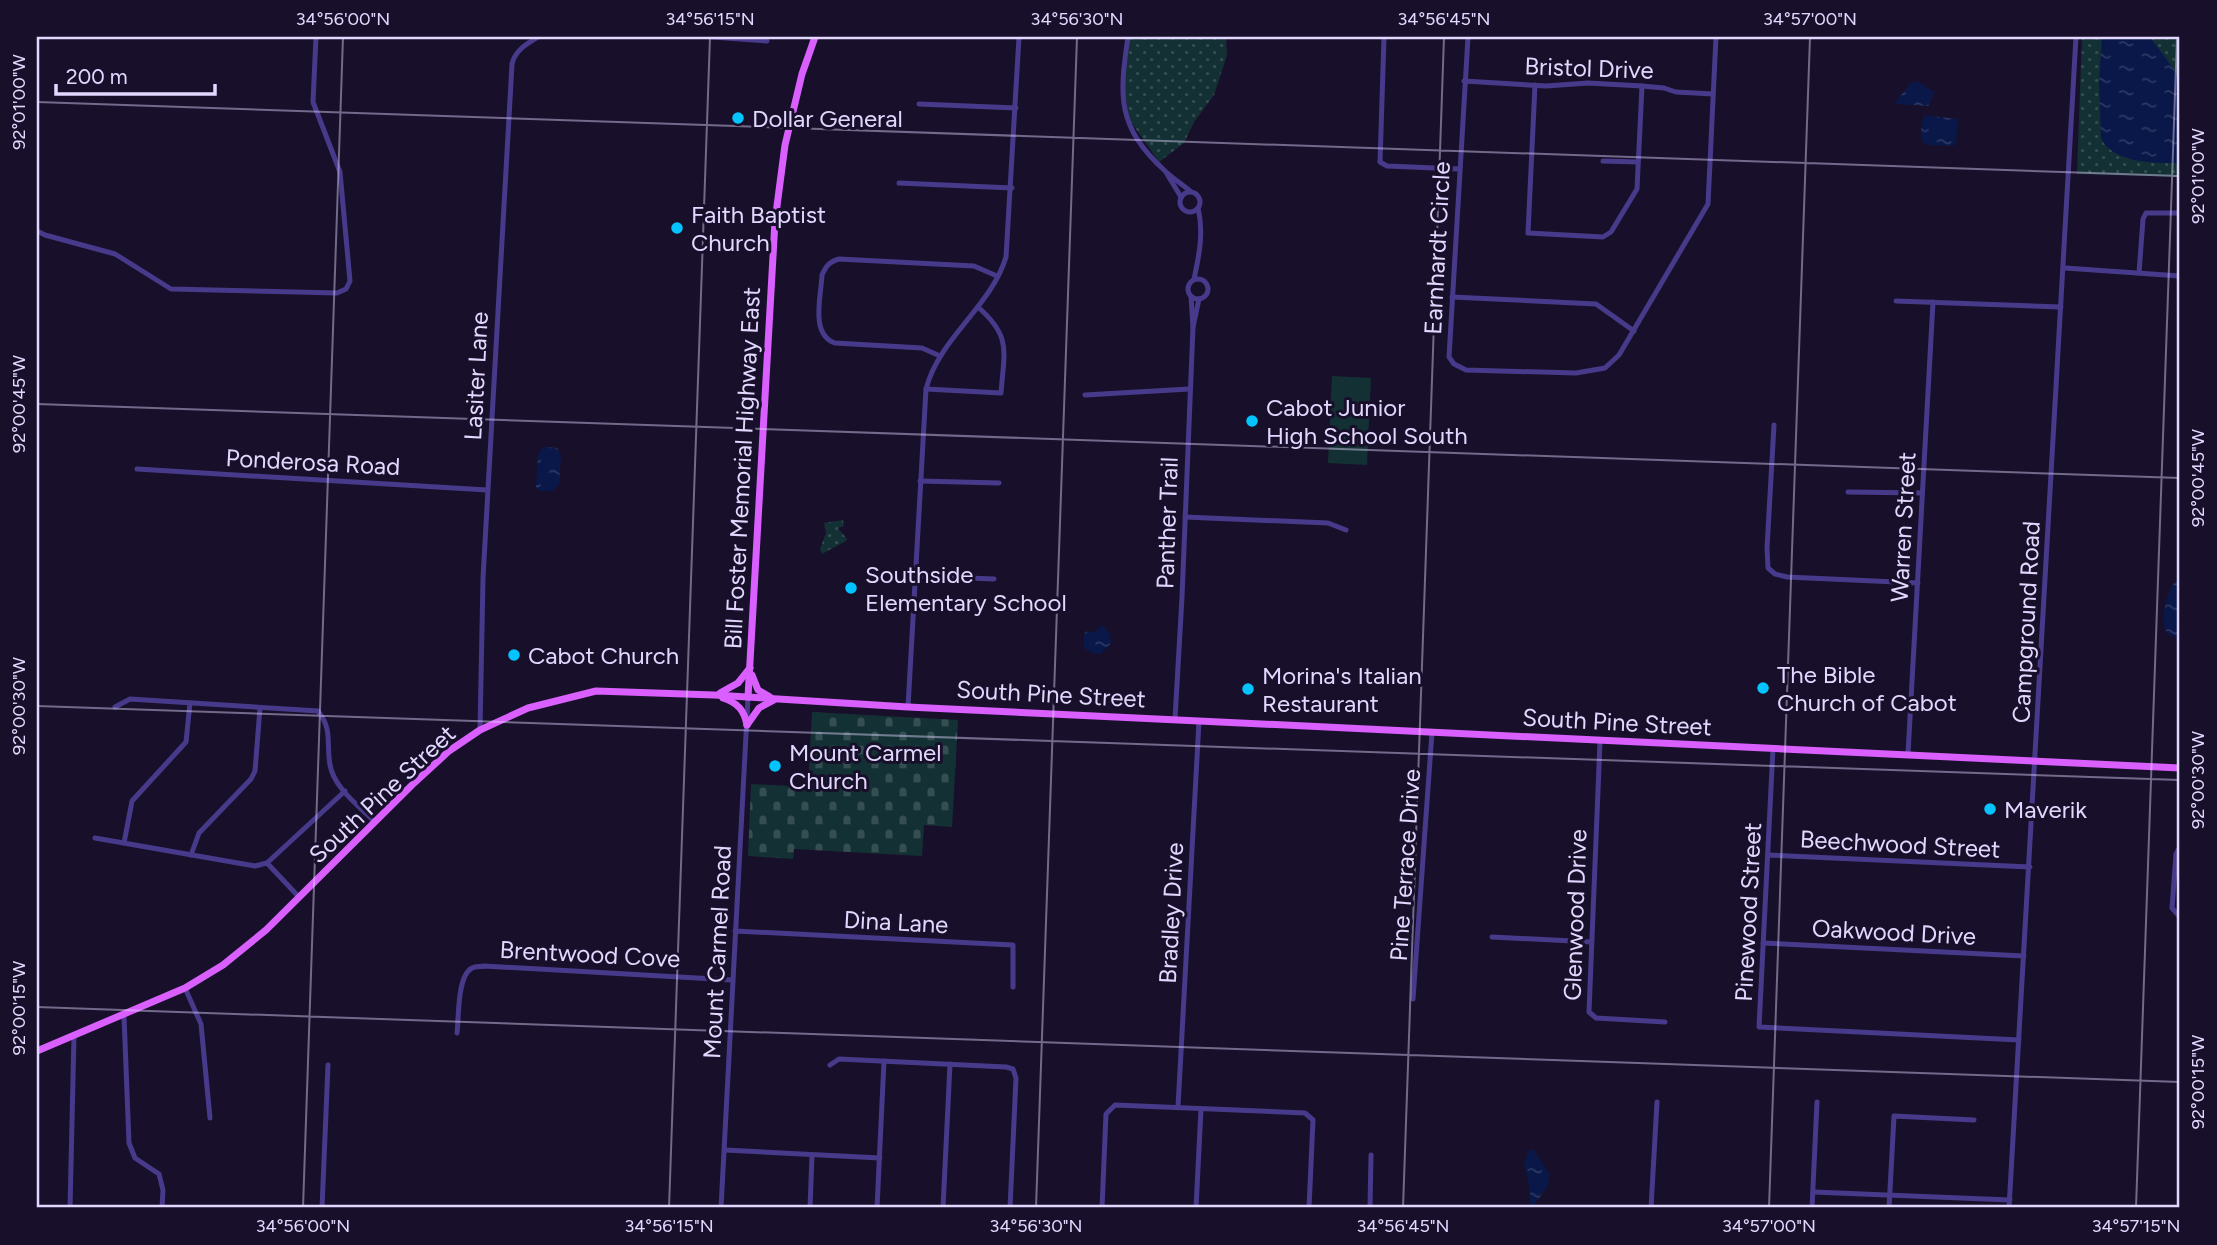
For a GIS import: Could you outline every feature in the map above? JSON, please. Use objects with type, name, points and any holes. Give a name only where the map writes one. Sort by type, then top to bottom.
[{"type":"main road","name":"Bill Foster Memorial Highway East","points":[[748,697],[775,221],[785,145],[802,74],[816,37]]},
{"type":"main road","points":[[716,695],[734,686],[750,668]]},
{"type":"main road","points":[[750,668],[758,690],[775,699]]},
{"type":"main road","name":"South Pine Street","points":[[37,1051],[124,1016],[184,988],[223,965],[266,930],[449,751],[480,730],[528,708],[597,691],[2180,768]]},
{"type":"main road","points":[[716,695],[739,706],[747,725]]},
{"type":"main road","points":[[747,725],[759,708],[775,699]]},
{"type":"street","points":[[37,231],[115,254],[171,289],[337,293],[346,289],[349,281],[340,172],[313,102],[316,37]]},
{"type":"street","name":"Lasiter Lane","points":[[480,730],[482,586],[512,64],[513,56],[538,37]]},
{"type":"street","points":[[712,37],[767,41]]},
{"type":"street","points":[[908,707],[926,389],[930,374],[940,356],[978,307],[998,276],[1006,257],[1019,37]]},
{"type":"street","points":[[1128,37],[1122,77],[1122,103],[1128,124],[1145,150],[1167,174],[1200,197],[1199,261],[1194,279],[1188,286],[1191,296],[1199,299],[1204,297],[1208,289],[1202,279],[1199,261]]},
{"type":"street","points":[[1384,37],[1380,162],[1387,166],[1459,169]]},
{"type":"street","name":"Earnhardt Circle","points":[[1468,37],[1449,357],[1454,365],[1466,370],[1576,373],[1605,368],[1619,355],[1708,204],[1716,37]]},
{"type":"street","name":"Campground Road","points":[[2009,1208],[2076,37]]},
{"type":"street","name":"Bristol Drive","points":[[1464,81],[1535,85],[1588,83],[1713,94]]},
{"type":"street","points":[[1535,85],[1528,233],[1603,237],[1608,235],[1637,189],[1642,86]]},
{"type":"street","points":[[919,104],[1016,108]]},
{"type":"street","points":[[1602,161],[1639,162]]},
{"type":"street","points":[[1167,174],[1181,197],[1181,206],[1190,212],[1201,229]]},
{"type":"street","points":[[899,183],[1012,188]]},
{"type":"street","points":[[1181,197],[1190,191]]},
{"type":"street","points":[[1190,212],[1198,208]]},
{"type":"street","points":[[2139,273],[2143,219],[2146,213],[2180,213]]},
{"type":"street","points":[[940,356],[922,348],[835,343],[825,338],[820,326],[822,275],[825,268],[839,259],[974,266],[998,276]]},
{"type":"street","points":[[2064,268],[2180,276]]},
{"type":"street","points":[[1194,279],[1202,279]]},
{"type":"street","name":"Panther Trail","points":[[1175,719],[1193,327],[1191,296]]},
{"type":"street","points":[[1452,297],[1596,304],[1634,331]]},
{"type":"street","name":"Panther Trail","points":[[1193,327],[1199,299]]},
{"type":"street","points":[[1896,301],[2061,307]]},
{"type":"street","name":"Warren Street","points":[[1908,754],[1933,302]]},
{"type":"street","points":[[926,389],[1002,393],[1003,342],[1000,330],[978,307]]},
{"type":"street","points":[[1085,395],[1189,389]]},
{"type":"street","points":[[1774,425],[1766,548],[1768,568],[1775,574],[1787,577],[1918,583]]},
{"type":"street","name":"Ponderosa Road","points":[[137,469],[487,490]]},
{"type":"street","points":[[920,481],[999,483]]},
{"type":"street","points":[[1848,492],[1922,493]]},
{"type":"street","points":[[1185,517],[1328,523],[1346,530]]},
{"type":"street","points":[[915,576],[994,579]]},
{"type":"street","name":"Mount Carmel Road","points":[[721,1208],[748,697]]},
{"type":"street","points":[[115,707],[130,699],[318,711],[327,723],[330,766],[337,782],[375,822]]},
{"type":"street","points":[[124,843],[132,801],[186,742],[190,704]]},
{"type":"street","points":[[191,855],[199,833],[251,779],[255,771],[260,708]]},
{"type":"street","name":"Bradley Drive","points":[[1178,1107],[1199,721]]},
{"type":"street","name":"Pine Terrace Drive","points":[[1413,999],[1432,732]]},
{"type":"street","name":"Glenwood Drive","points":[[1600,741],[1590,1014],[1596,1018],[1665,1022]]},
{"type":"street","name":"Pinewood Street","points":[[1773,748],[1759,1027],[2019,1040]]},
{"type":"street","points":[[95,838],[256,866],[267,863],[345,791]]},
{"type":"street","points":[[2180,847],[2176,853],[2172,908],[2180,917]]},
{"type":"street","name":"Beechwood Street","points":[[1769,855],[2030,867]]},
{"type":"street","points":[[267,863],[299,897]]},
{"type":"street","name":"Dina Lane","points":[[735,931],[1013,945],[1013,987]]},
{"type":"street","points":[[1492,937],[1591,942]]},
{"type":"street","name":"Oakwood Drive","points":[[1763,943],[2024,956]]},
{"type":"street","name":"Brentwood Cove","points":[[457,1033],[461,986],[464,976],[472,968],[484,966],[732,980]]},
{"type":"street","points":[[184,988],[201,1024],[210,1118]]},
{"type":"street","points":[[124,1016],[129,1143],[135,1158],[159,1174],[163,1190],[162,1208]]},
{"type":"street","points":[[70,1208],[75,1035]]},
{"type":"street","points":[[830,1065],[839,1059],[1013,1069],[1016,1078],[1010,1208]]},
{"type":"street","points":[[877,1208],[884,1062]]},
{"type":"street","points":[[943,1208],[950,1064]]},
{"type":"street","points":[[322,1208],[328,1065]]},
{"type":"street","points":[[1651,1208],[1657,1102]]},
{"type":"street","points":[[1812,1208],[1817,1102]]},
{"type":"street","points":[[1102,1208],[1106,1114],[1115,1105],[1305,1113],[1313,1120],[1309,1208]]},
{"type":"street","points":[[1196,1208],[1201,1109]]},
{"type":"street","points":[[1889,1208],[1894,1116],[1974,1120]]},
{"type":"street","points":[[725,1150],[880,1158]]},
{"type":"street","points":[[810,1208],[813,1155]]},
{"type":"street","points":[[1370,1208],[1371,1155]]},
{"type":"street","points":[[1813,1192],[2010,1200]]},
{"type":"green space","points":[[1130,37],[1226,37],[1227,55],[1214,95],[1194,122],[1184,143],[1159,162],[1129,119],[1124,85]]},
{"type":"green space","points":[[2082,37],[2180,37],[2180,59],[2176,60],[2180,64],[2180,177],[2077,174]]},
{"type":"green space","points":[[1332,376],[1371,378],[1367,465],[1328,463]]},
{"type":"green space","points":[[843,520],[844,526],[838,528],[846,541],[822,554],[820,549],[826,533],[824,523]]},
{"type":"green space","points":[[812,712],[958,720],[952,827],[924,825],[922,856],[794,849],[793,859],[748,856],[751,784],[808,787]]},
{"type":"water","points":[[2102,37],[2150,37],[2173,68],[2180,82],[2180,163],[2125,158],[2107,147],[2101,139],[2099,80]]},
{"type":"water","points":[[1913,81],[1934,92],[1929,106],[1895,104]]},
{"type":"water","points":[[1924,115],[1958,119],[1956,142],[1953,146],[1922,142],[1921,127]]},
{"type":"water","points":[[542,448],[557,448],[561,455],[559,485],[552,491],[539,491],[536,487],[538,455]]},
{"type":"water","points":[[2180,577],[2180,638],[2170,636],[2165,630],[2164,614],[2171,588]]},
{"type":"water","points":[[1102,625],[1110,634],[1111,644],[1100,654],[1092,653],[1084,648],[1084,634],[1087,631],[1094,633]]},
{"type":"water","points":[[1533,1149],[1550,1175],[1549,1184],[1532,1208],[1529,1204],[1529,1185],[1524,1166],[1528,1151]]},
{"type":"place","name":"Dollar General","points":[[738,118]]},
{"type":"place","name":"Faith Baptist Church","points":[[677,228]]},
{"type":"place","name":"Cabot Junior High School South","points":[[1252,421]]},
{"type":"place","name":"Southside Elementary School","points":[[851,588]]},
{"type":"place","name":"Cabot Church","points":[[514,655]]},
{"type":"place","name":"The Bible Church of Cabot","points":[[1763,688]]},
{"type":"place","name":"Morina's Italian Restaurant","points":[[1248,689]]},
{"type":"place","name":"Mount Carmel Church","points":[[775,766]]},
{"type":"place","name":"Maverik","points":[[1990,809]]}]
